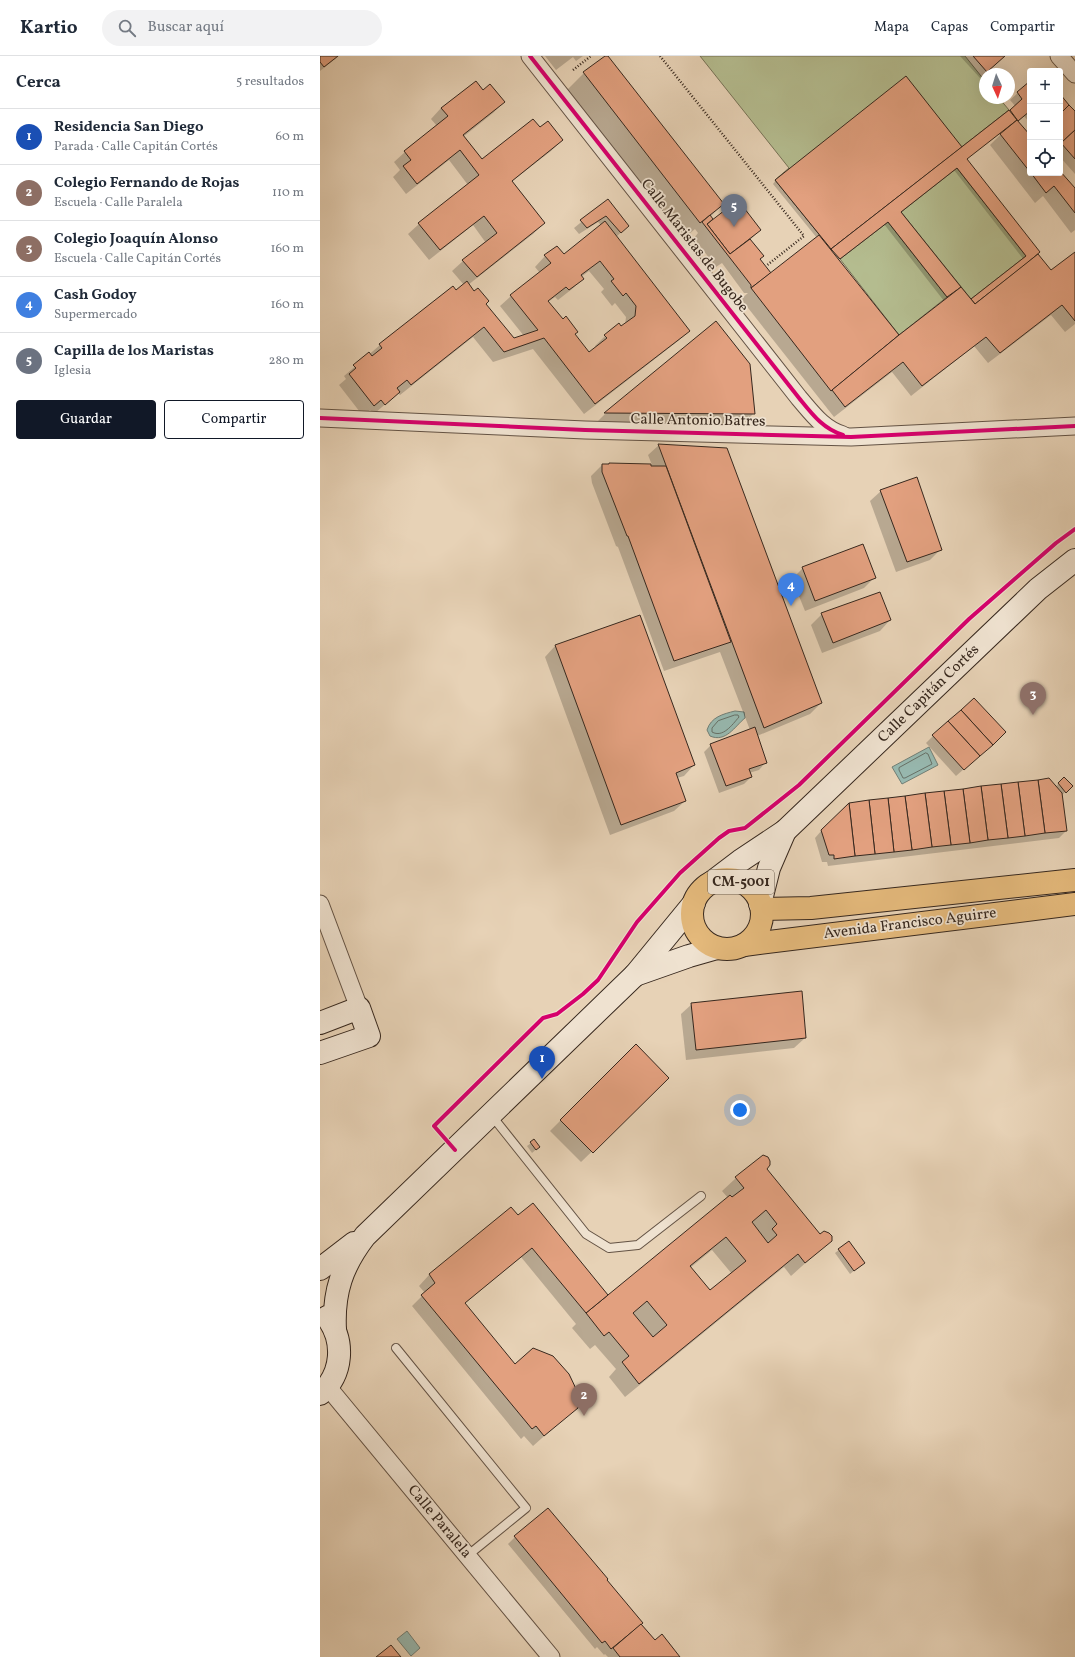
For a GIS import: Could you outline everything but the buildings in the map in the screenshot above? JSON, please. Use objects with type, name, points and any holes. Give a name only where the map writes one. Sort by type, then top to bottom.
[{"type":"main road","name":"Calle Capitán Cortés","points":[[335,1330],[335,1302],[344,1269],[353,1251],[361,1241],[635,975],[694,903],[702,890],[740,861],[785,831],[1038,589],[1075,560]]},
{"type":"main road","name":"Calle Capitán Cortés","points":[[635,975],[717,948],[731,949],[744,945],[753,938],[762,919],[761,906],[769,868],[785,831]]},
{"type":"main road","name":"CM-5001","points":[[711,883],[727,879],[743,883],[755,893],[761,906]]},
{"type":"main road","name":"Avenida Francisco Aguirre","points":[[761,906],[811,908],[1075,880]]},
{"type":"main road","name":"CM-5001","points":[[694,903],[692,919],[696,931],[706,943],[717,948]]},
{"type":"main road","name":"Avenida Francisco Aguirre","points":[[744,945],[1075,904]]},
{"type":"main road","points":[[320,1022],[359,1008],[369,1036],[320,1053]]},
{"type":"main road","name":"Calle Capitán Cortés","points":[[320,1269],[380,1222]]},
{"type":"main road","name":"Calle Capitán Cortés","points":[[320,1310],[327,1317],[335,1330],[339,1344],[339,1359],[335,1374],[324,1390]]},
{"type":"street","name":"Calle Maristas de Bugobe","points":[[530,56],[819,423],[837,433],[851,437]]},
{"type":"street","points":[[1059,56],[1075,74]]},
{"type":"street","name":"Calle Antonio Batres","points":[[320,418],[585,430],[851,437],[1075,426]]},
{"type":"street","points":[[320,904],[359,1008]]},
{"type":"street","name":"Calle Paralela","points":[[324,1390],[467,1556],[551,1657]]},
{"type":"lane","points":[[491,1115],[586,1234],[609,1248],[638,1245],[701,1196]]},
{"type":"lane","points":[[396,1348],[526,1508],[467,1556]]},
{"type":"path","points":[[573,70],[591,56]]},
{"type":"path","points":[[660,56],[804,236],[766,266]]},
{"type":"green space","points":[[700,56],[965,56],[979,74],[979,104],[1004,104],[1009,110],[831,249],[775,180],[789,168]]},
{"type":"green space","points":[[957,168],[1026,256],[971,299],[901,212]]},
{"type":"green space","points":[[888,222],[947,297],[899,335],[840,259]]},
{"type":"water","points":[[735,711],[744,712],[745,718],[730,733],[716,738],[710,736],[707,730],[714,719]]},
{"type":"water","points":[[929,747],[938,765],[902,784],[892,767]]},
{"type":"water","points":[[407,1631],[420,1648],[411,1656],[397,1639]]},
{"type":"cycle path","points":[[530,56],[809,410],[824,425],[843,435]]},
{"type":"cycle path","points":[[320,418],[585,430],[851,437],[1075,426]]},
{"type":"cycle path","points":[[455,1150],[434,1126],[543,1018],[557,1014],[583,994],[598,980],[637,922],[680,873],[719,838],[729,831],[745,828],[799,785],[969,619],[1056,543],[1075,529]]},
{"type":"place","name":"Capilla de los Maristas","points":[[734,227]]},
{"type":"place","name":"Cash Godoy","points":[[791,606]]},
{"type":"place","name":"Colegio Joaquín Alonso","points":[[1033,715]]},
{"type":"place","name":"Residencia San Diego","points":[[542,1079]]},
{"type":"place","name":"Colegio Fernando de Rojas","points":[[584,1416]]}]
